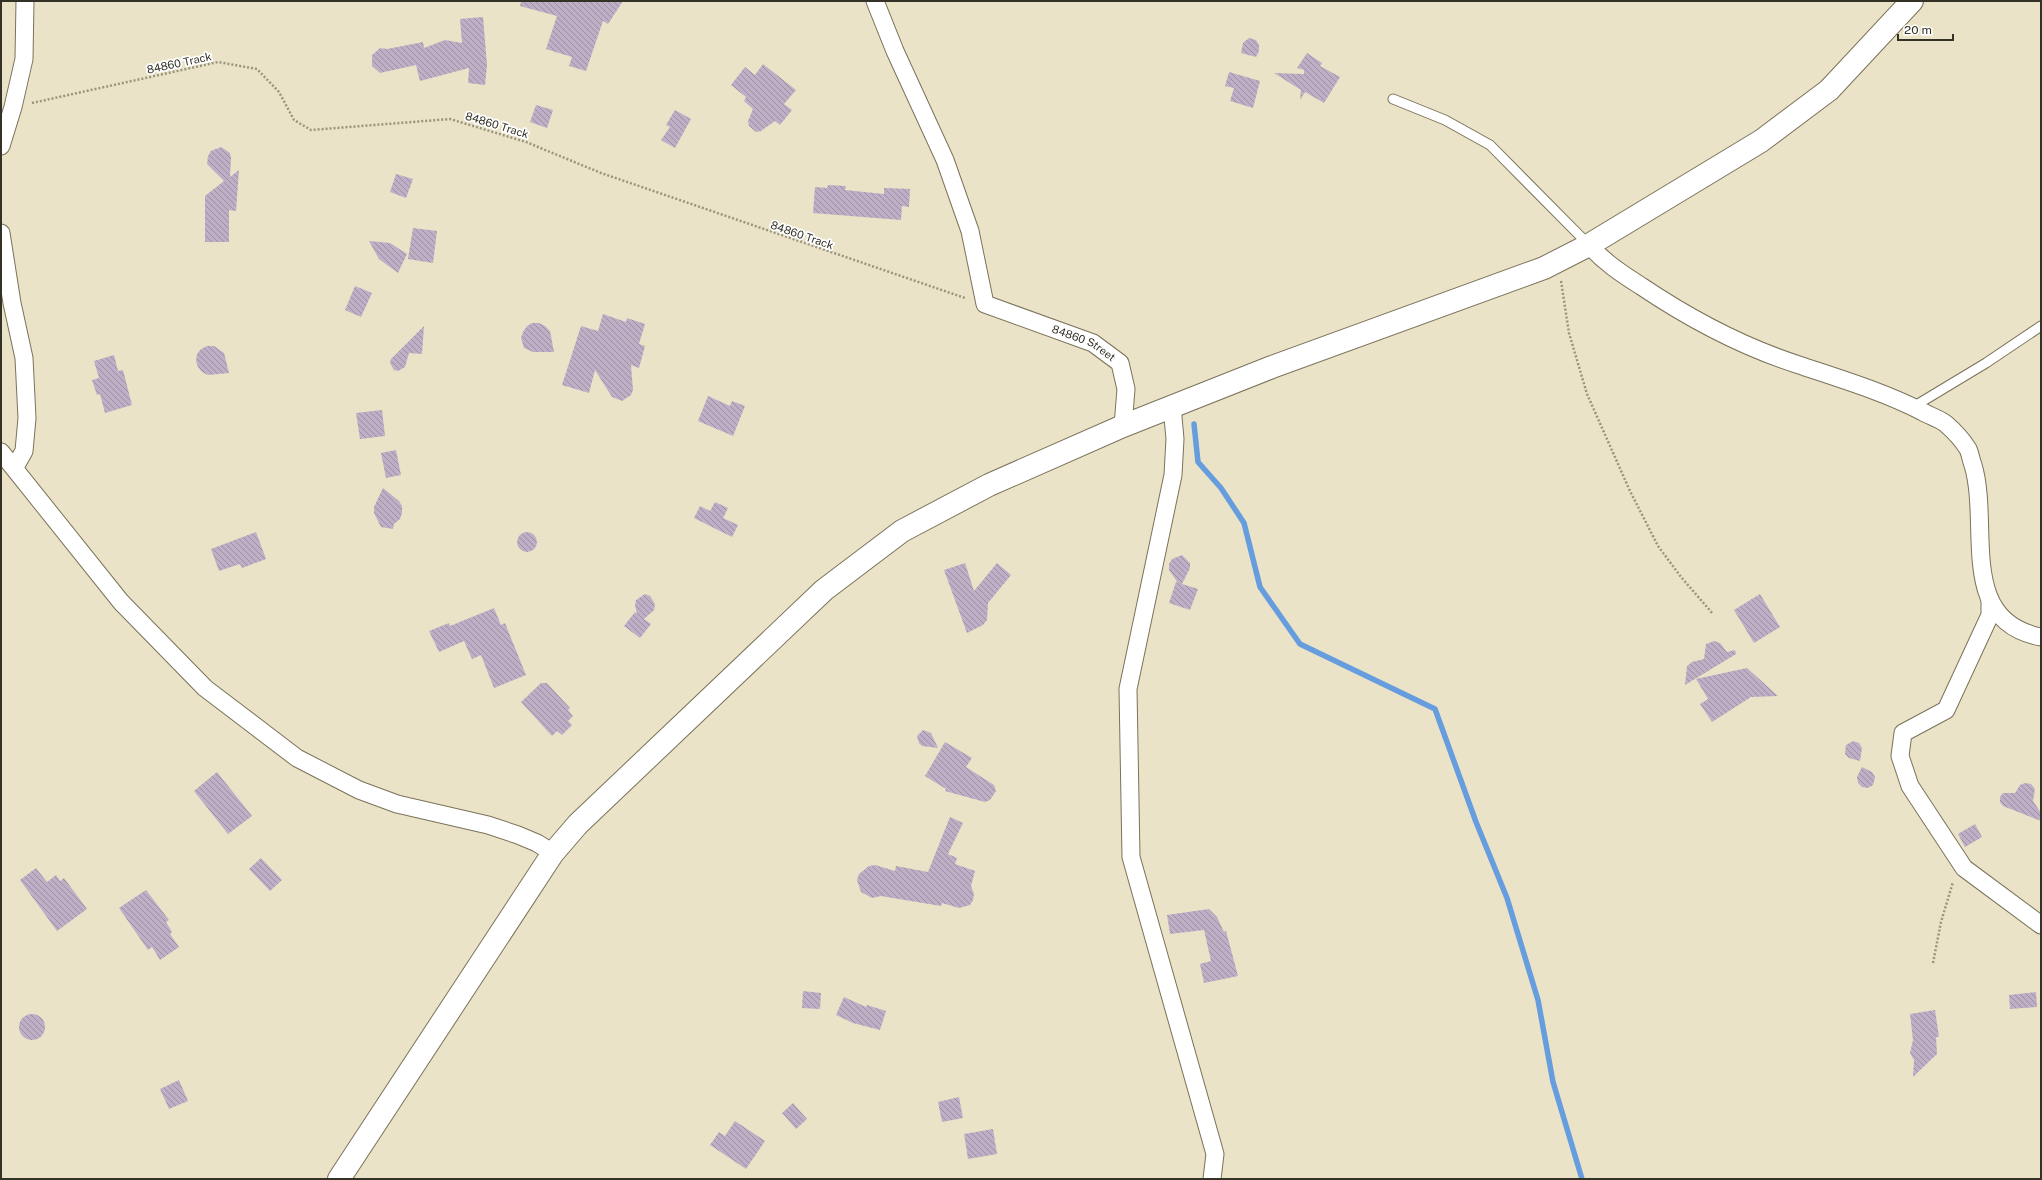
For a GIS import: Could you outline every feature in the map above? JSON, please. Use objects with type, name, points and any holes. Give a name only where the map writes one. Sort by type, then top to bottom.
[{"type":"street","points":[[1,146],[13,107],[24,59],[25,1]]},
{"type":"street","points":[[875,1],[895,51],[945,160],[970,231],[985,304]]},
{"type":"street","points":[[339,1179],[553,853],[578,824],[824,590],[902,531],[989,485],[1123,426],[1272,367],[1544,268],[1589,245],[1761,140],[1823,94],[1912,1]]},
{"type":"street","points":[[1,233],[12,303],[24,358],[27,418],[24,451],[15,467]]},
{"type":"street","points":[[1589,245],[1608,264],[1686,315],[1745,344],[1797,365],[1846,380],[1913,407],[1946,424],[1968,449],[1978,482],[1981,574],[1992,608],[2009,626],[2027,634],[2041,637]]},
{"type":"street","name":"84860 Street","points":[[985,304],[1094,343],[1120,363],[1126,389],[1123,426]]},
{"type":"street","points":[[1172,406],[1175,439],[1173,474],[1128,689],[1131,857],[1215,1154],[1212,1179]]},
{"type":"street","points":[[1,452],[15,467],[121,602],[200,683],[298,758],[359,790],[398,804],[488,825],[537,843],[553,853]]},
{"type":"street","points":[[1990,600],[1990,615],[1946,710],[1903,733],[1900,756],[1910,786],[1964,868],[2041,926]]},
{"type":"lane","points":[[1393,99],[1445,120],[1490,145],[1589,245]]},
{"type":"lane","points":[[1913,407],[1986,363],[2041,326]]},
{"type":"path","name":"84860 Track","points":[[13,107],[218,62],[257,69],[279,92],[294,120],[312,130],[450,119],[526,142],[600,173],[985,304]]},
{"type":"path","points":[[1558,261],[1569,333],[1587,394],[1630,491],[1658,546],[1681,577],[1713,614]]},
{"type":"path","points":[[1933,963],[1941,922],[1959,860]]},
{"type":"building","points":[[521,1],[623,1],[608,24],[603,21],[586,71],[569,66],[572,57],[546,49],[557,16],[520,6]]},
{"type":"building","points":[[483,17],[487,65],[485,85],[468,83],[469,68],[420,81],[416,65],[380,73],[372,66],[372,55],[380,48],[387,49],[423,42],[424,48],[445,40],[462,43],[460,19]]},
{"type":"building","points":[[1249,38],[1256,40],[1259,45],[1259,51],[1256,57],[1241,53],[1243,43]]},
{"type":"building","points":[[1307,53],[1322,63],[1320,66],[1340,77],[1324,103],[1305,92],[1300,100],[1301,90],[1274,73],[1304,74],[1304,70],[1297,68]]},
{"type":"building","points":[[763,64],[796,90],[784,104],[792,110],[780,125],[775,121],[761,131],[756,132],[749,126],[748,121],[753,109],[744,101],[746,97],[731,85],[745,67],[755,75]]},
{"type":"building","points":[[1229,72],[1260,81],[1253,108],[1230,101],[1234,88],[1225,86]]},
{"type":"building","points":[[536,105],[553,110],[547,128],[530,122]]},
{"type":"building","points":[[675,110],[691,119],[675,148],[661,140],[670,127],[666,125]]},
{"type":"building","points":[[221,147],[230,153],[230,177],[239,170],[236,211],[229,210],[229,242],[205,242],[205,196],[224,181],[207,164],[208,156],[211,151]]},
{"type":"building","points":[[396,174],[413,179],[406,198],[390,192]]},
{"type":"building","points":[[828,185],[846,186],[845,190],[884,194],[884,188],[910,189],[909,207],[902,206],[901,220],[813,213],[815,187],[827,188]]},
{"type":"building","points":[[413,228],[437,231],[433,263],[408,259]]},
{"type":"building","points":[[369,241],[390,243],[407,254],[398,273],[379,259]]},
{"type":"building","points":[[355,286],[372,293],[361,317],[345,310]]},
{"type":"building","points":[[603,314],[626,322],[627,318],[645,324],[639,344],[645,346],[639,368],[631,365],[633,390],[631,395],[622,401],[612,397],[595,370],[589,393],[562,385],[581,326],[598,331]]},
{"type":"building","points":[[532,323],[539,323],[550,331],[554,352],[533,352],[524,348],[521,338],[527,326]]},
{"type":"building","points":[[424,326],[422,354],[409,353],[405,367],[398,371],[394,370],[390,363],[391,359]]},
{"type":"building","points":[[207,346],[214,346],[224,353],[229,373],[208,375],[202,372],[196,361],[197,354],[201,349]]},
{"type":"building","points":[[114,355],[118,371],[123,370],[132,405],[105,413],[100,394],[97,395],[92,380],[99,378],[94,361]]},
{"type":"building","points":[[708,396],[730,406],[732,401],[745,406],[733,436],[698,421]]},
{"type":"building","points":[[382,410],[385,436],[360,439],[356,413]]},
{"type":"building","points":[[396,450],[401,475],[386,478],[381,453]]},
{"type":"building","points":[[383,488],[399,501],[402,506],[400,519],[394,524],[393,529],[381,527],[374,513],[374,507]]},
{"type":"building","points":[[715,502],[728,508],[723,518],[738,525],[732,537],[694,518],[700,506],[710,511]]},
{"type":"building","points":[[256,532],[266,559],[242,568],[240,564],[219,571],[211,549]]},
{"type":"building","points":[[527,532],[534,535],[537,542],[534,549],[527,552],[520,549],[517,542],[520,535]]},
{"type":"building","points":[[1182,555],[1190,563],[1190,568],[1182,584],[1198,589],[1190,610],[1169,603],[1176,582],[1178,583],[1169,570],[1169,564],[1172,559]]},
{"type":"building","points":[[965,563],[974,591],[997,563],[1011,575],[988,603],[987,620],[983,625],[967,633],[944,570]]},
{"type":"building","points":[[645,594],[650,596],[655,604],[654,610],[644,619],[651,624],[640,638],[624,626],[635,612],[637,614],[635,605],[636,600]]},
{"type":"building","points":[[1760,594],[1780,627],[1754,643],[1734,610]]},
{"type":"building","points":[[494,608],[501,625],[505,623],[526,675],[494,688],[481,655],[472,659],[464,641],[439,652],[429,631],[449,623],[450,626]]},
{"type":"building","points":[[1714,641],[1720,643],[1727,652],[1735,650],[1736,654],[1685,685],[1687,666],[1692,662],[1704,659],[1706,644]]},
{"type":"building","points":[[1747,668],[1778,696],[1751,697],[1712,722],[1700,704],[1708,699],[1696,679]]},
{"type":"building","points":[[541,683],[547,683],[570,708],[568,710],[573,716],[568,721],[572,725],[562,735],[557,731],[552,736],[521,702]]},
{"type":"building","points":[[923,730],[931,733],[938,748],[922,746],[919,743],[917,736]]},
{"type":"building","points":[[1853,741],[1859,743],[1862,748],[1860,761],[1849,758],[1845,754],[1846,745]]},
{"type":"building","points":[[945,742],[972,758],[966,767],[994,785],[996,791],[990,800],[985,802],[945,791],[946,789],[925,776]]},
{"type":"building","points":[[1862,767],[1872,772],[1875,777],[1873,785],[1868,788],[1862,787],[1858,783],[1857,777]]},
{"type":"building","points":[[217,772],[252,816],[228,834],[194,791]]},
{"type":"building","points":[[2025,783],[2031,784],[2035,789],[2033,801],[2041,813],[2041,821],[2003,806],[2000,802],[2000,797],[2003,793],[2015,793],[2020,785]]},
{"type":"building","points":[[950,817],[963,823],[948,854],[957,858],[955,864],[975,871],[971,886],[974,894],[970,905],[959,908],[942,903],[941,906],[881,896],[872,898],[861,892],[857,880],[859,874],[869,866],[875,865],[895,871],[896,866],[928,872]]},
{"type":"building","points":[[1975,824],[1982,837],[1965,847],[1958,834]]},
{"type":"building","points":[[261,858],[282,880],[270,891],[249,869]]},
{"type":"building","points":[[36,868],[47,882],[56,875],[60,881],[64,878],[87,909],[57,931],[20,880]]},
{"type":"building","points":[[146,890],[169,920],[166,922],[172,932],[170,934],[179,947],[160,960],[152,947],[148,950],[119,908]]},
{"type":"building","points":[[1209,909],[1217,917],[1224,932],[1226,931],[1238,976],[1204,983],[1200,964],[1211,961],[1204,930],[1170,934],[1167,915]]},
{"type":"building","points":[[803,991],[821,993],[820,1009],[802,1008]]},
{"type":"building","points":[[2036,992],[2037,1007],[2010,1009],[2009,995]]},
{"type":"building","points":[[844,997],[866,1007],[867,1005],[886,1011],[880,1030],[853,1023],[836,1015]]},
{"type":"building","points":[[1935,1010],[1939,1037],[1936,1037],[1937,1054],[1913,1077],[1914,1060],[1910,1053],[1913,1040],[1910,1014]]},
{"type":"building","points":[[32,1014],[41,1018],[45,1027],[41,1036],[32,1040],[23,1036],[19,1027],[23,1018]]},
{"type":"building","points":[[179,1080],[188,1101],[169,1109],[160,1089]]},
{"type":"building","points":[[959,1097],[963,1118],[942,1122],[938,1102]]},
{"type":"building","points":[[793,1103],[807,1119],[796,1129],[782,1113]]},
{"type":"building","points":[[735,1121],[765,1141],[746,1169],[710,1145],[719,1132],[725,1136]]},
{"type":"building","points":[[993,1129],[997,1154],[968,1159],[964,1134]]},
{"type":"waterway","points":[[1194,424],[1198,462],[1221,488],[1244,523],[1260,587],[1300,644],[1435,709],[1476,822],[1507,898],[1538,1000],[1553,1082],[1582,1179]]}]
